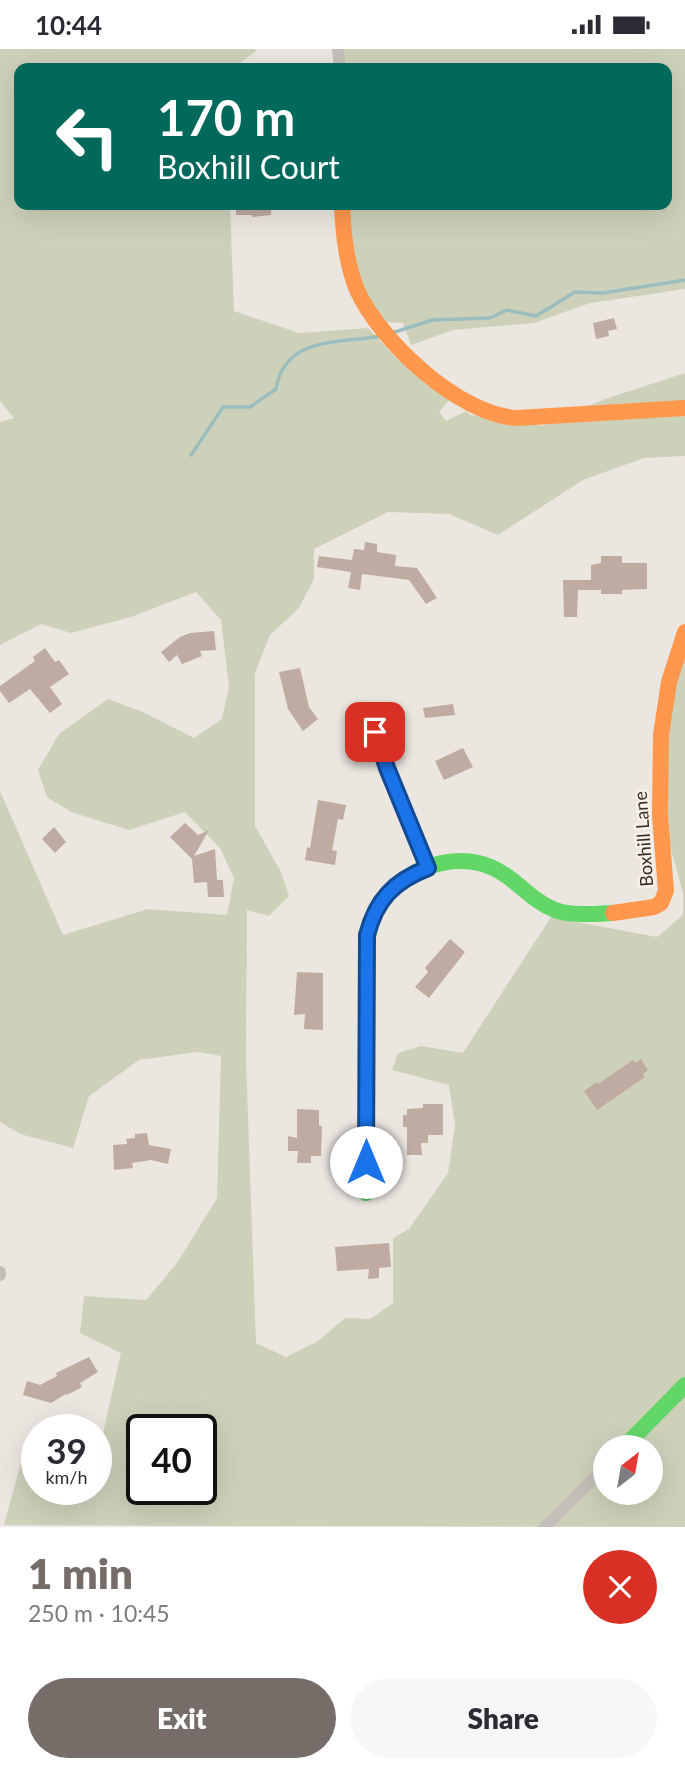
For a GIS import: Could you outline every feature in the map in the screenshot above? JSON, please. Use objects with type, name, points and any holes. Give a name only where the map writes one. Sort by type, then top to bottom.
[{"type":"street","points":[[342,210],[345,252],[355,284],[370,314],[387,335],[427,373],[484,409],[500,415],[533,418],[685,408]]},
{"type":"street","name":"Boxhill Lane","points":[[366,1193],[367,935],[373,915],[388,892],[408,876],[445,862],[463,860],[495,869],[550,908],[570,914],[627,912],[656,907],[662,902],[667,890],[661,832],[660,756],[669,683],[685,632]]},
{"type":"street","points":[[375,732],[428,868]]},
{"type":"street","points":[[636,1435],[685,1385]]},
{"type":"street","points":[[545,1527],[593,1479]]},
{"type":"green space","points":[[0,49],[255,49],[256,51],[240,63],[14,63],[14,210],[230,210],[234,311],[299,333],[368,328],[397,359],[441,389],[450,399],[439,412],[446,421],[466,411],[471,415],[542,426],[605,399],[685,373],[685,456],[644,458],[583,480],[498,535],[449,514],[388,512],[314,549],[314,579],[299,608],[270,635],[255,673],[255,826],[281,872],[289,896],[269,916],[247,910],[246,1059],[256,1343],[286,1357],[318,1341],[345,1318],[370,1319],[393,1303],[393,1238],[409,1229],[448,1173],[455,1125],[449,1085],[392,1070],[398,1053],[421,1046],[463,1053],[551,917],[657,937],[683,915],[683,893],[666,831],[669,717],[685,648],[685,1527],[4,1525],[21,1462],[21,1505],[112,1505],[112,1414],[107,1414],[121,1353],[80,1333],[84,1296],[146,1300],[177,1263],[217,1198],[221,1056],[198,1052],[139,1060],[89,1096],[73,1148],[20,1134],[0,1122],[0,791],[63,935],[148,909],[227,915],[234,878],[220,848],[185,812],[129,830],[71,812],[47,797],[38,770],[59,734],[108,699],[143,712],[194,738],[222,719],[229,687],[221,620],[196,592],[131,617],[71,633],[41,624],[0,645],[0,422],[14,418],[0,401]]},
{"type":"green space","points":[[344,49],[685,49],[685,289],[590,303],[534,323],[453,330],[411,345],[403,323],[385,322],[366,293],[352,254],[347,210],[672,210],[672,63],[345,63]]},
{"type":"building","points":[[236,210],[271,210],[271,215],[236,215]]},
{"type":"building","points":[[614,318],[617,329],[608,331],[609,336],[596,339],[593,323]]},
{"type":"building","points":[[365,542],[377,544],[377,552],[396,555],[395,566],[417,568],[437,598],[426,604],[409,580],[362,574],[360,590],[348,588],[351,572],[317,567],[319,556],[352,560],[354,549],[364,550]]},
{"type":"building","points":[[601,556],[622,556],[622,563],[647,563],[647,589],[622,590],[622,594],[578,590],[577,617],[564,617],[563,580],[591,580],[591,565],[601,563]]},
{"type":"building","points":[[214,631],[216,650],[200,651],[202,656],[182,664],[177,655],[169,662],[161,652],[180,637],[190,633]]},
{"type":"building","points":[[45,648],[55,662],[59,660],[69,674],[50,687],[62,704],[50,713],[30,689],[9,703],[0,691],[0,686],[35,661],[33,657]]},
{"type":"building","points":[[300,668],[309,707],[318,719],[303,731],[288,709],[279,672]]},
{"type":"building","points":[[453,704],[455,715],[425,718],[423,708]]},
{"type":"building","points":[[463,748],[473,767],[444,780],[435,761]]},
{"type":"building","points":[[318,800],[346,805],[343,820],[338,819],[332,850],[337,851],[335,865],[305,860],[307,847],[310,848]]},
{"type":"building","points":[[185,823],[198,835],[209,830],[194,856],[215,849],[217,880],[223,880],[224,897],[208,897],[207,882],[194,883],[192,859],[170,837]]},
{"type":"building","points":[[54,827],[66,842],[55,853],[42,839]]},
{"type":"building","points":[[450,939],[465,952],[429,998],[415,987],[428,972],[425,968]]},
{"type":"building","points":[[297,972],[323,973],[323,1030],[304,1029],[305,1014],[294,1015]]},
{"type":"building","points":[[641,1059],[648,1070],[643,1074],[645,1077],[597,1110],[584,1091],[633,1060],[635,1063]]},
{"type":"building","points":[[423,1104],[443,1104],[443,1135],[428,1135],[428,1143],[421,1143],[422,1155],[407,1155],[407,1127],[403,1127],[403,1115],[407,1115],[407,1109],[423,1108]]},
{"type":"building","points":[[297,1109],[319,1110],[319,1126],[322,1126],[321,1156],[311,1156],[311,1163],[297,1163],[298,1151],[288,1151],[288,1136],[297,1138]]},
{"type":"building","points":[[147,1133],[149,1145],[171,1149],[168,1164],[151,1160],[132,1163],[133,1168],[114,1170],[113,1145],[127,1144],[126,1139],[135,1138],[135,1134]]},
{"type":"building","points":[[389,1243],[391,1267],[379,1268],[379,1278],[368,1279],[369,1269],[337,1271],[335,1247]]},
{"type":"building","points":[[89,1357],[98,1372],[80,1383],[82,1387],[51,1403],[23,1395],[27,1381],[40,1385],[57,1376],[56,1373]]},
{"type":"waterway","points":[[392,333],[432,320],[490,318],[507,310],[536,316],[575,292],[603,293],[685,280]]},
{"type":"waterway","points":[[191,455],[223,407],[250,407],[276,389],[281,372],[291,359],[303,351],[317,345],[381,336]]},
{"type":"traffic: fast","points":[[366,1193],[366,950],[373,919],[386,896],[412,874],[428,867],[461,861],[477,863],[501,872],[538,901],[555,910],[576,914],[613,913]]},
{"type":"traffic: fast","points":[[636,1435],[685,1385]]},
{"type":"traffic: slow","points":[[342,210],[350,269],[368,310],[402,352],[447,390],[471,404],[494,414],[517,418],[685,408]]},
{"type":"traffic: slow","points":[[613,913],[654,907],[661,903],[666,891],[660,815],[661,735],[669,682],[685,632]]},
{"type":"route","points":[[366,1162],[367,935],[373,915],[388,892],[408,876],[428,868],[375,732]]}]
